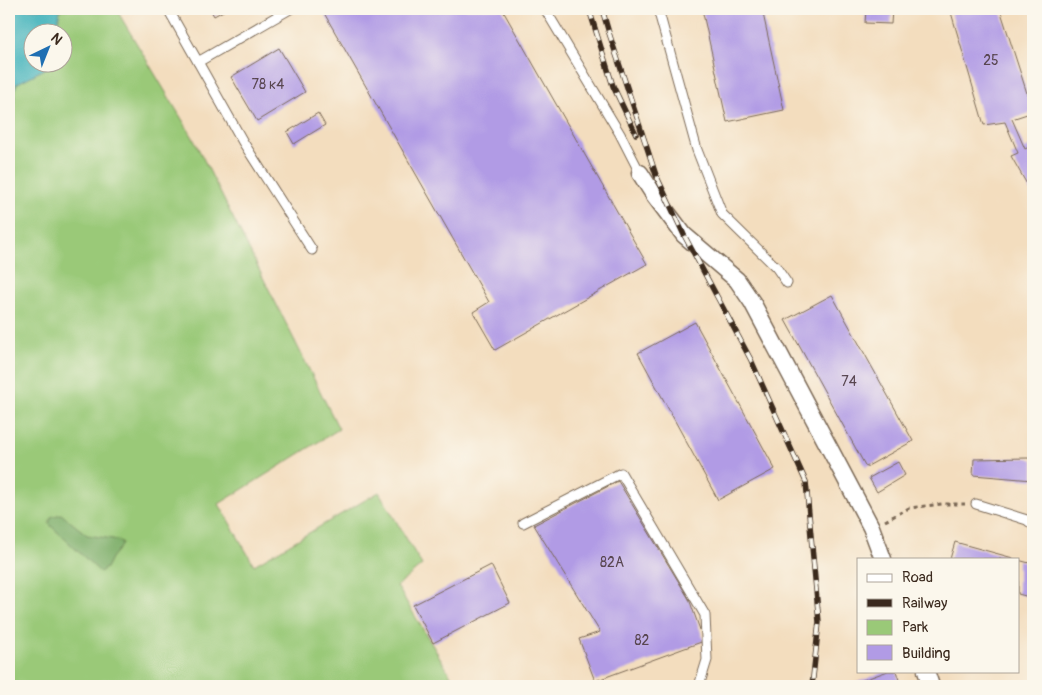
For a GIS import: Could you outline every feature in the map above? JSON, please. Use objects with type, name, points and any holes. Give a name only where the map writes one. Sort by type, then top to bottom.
[{"type":"street","points":[[640,173],[654,196],[684,235],[737,280],[752,302],[871,528],[883,558]]},
{"type":"street","points":[[926,672],[931,686]]},
{"type":"lane","points":[[168,9],[243,142],[312,250]]},
{"type":"lane","points":[[198,62],[290,9]]},
{"type":"lane","points":[[545,9],[620,134],[640,173]]},
{"type":"lane","points":[[658,9],[697,150],[722,214],[776,267],[787,283]]},
{"type":"lane","points":[[523,523],[620,474],[705,615],[707,660],[699,686]]},
{"type":"lane","points":[[976,504],[1027,520],[1033,525]]},
{"type":"path","points":[[871,528],[909,508],[942,504],[976,504]]},
{"type":"green space","points":[[60,9],[116,9],[192,136],[339,429],[219,504],[254,565],[379,492],[422,565],[397,586],[457,686],[9,686],[9,127],[12,122],[16,84],[39,72],[72,72],[72,22],[58,22]]},
{"type":"green space","points":[[61,514],[87,535],[122,542],[106,568],[100,572],[49,524],[51,517]]},
{"type":"water","points":[[9,9],[60,9],[58,22],[22,22],[22,72],[39,72],[16,84],[12,122],[9,127]]},
{"type":"building","points":[[210,9],[227,9],[214,16]]},
{"type":"building","points":[[332,9],[502,9],[647,264],[495,350],[473,312],[489,302],[324,13]]},
{"type":"building","points":[[702,9],[762,9],[784,110],[727,122]]},
{"type":"building","points":[[866,9],[892,9],[891,24],[865,23]]},
{"type":"building","points":[[950,9],[1000,9],[1033,112],[1012,119],[1025,149],[1033,145],[1033,195],[1011,156],[1018,153],[1005,122],[984,125]]},
{"type":"building","points":[[279,48],[305,92],[257,121],[231,77]]},
{"type":"building","points":[[318,113],[325,125],[294,144],[287,132]]},
{"type":"building","points":[[832,295],[913,441],[866,467],[785,320]]},
{"type":"building","points":[[695,322],[775,469],[718,500],[638,353]]},
{"type":"building","points":[[1028,458],[1033,460],[1033,480],[973,475],[974,459]]},
{"type":"building","points":[[898,462],[905,475],[877,492],[869,478]]},
{"type":"building","points":[[618,481],[689,599],[704,641],[595,681],[579,639],[600,632],[534,525]]},
{"type":"building","points":[[955,542],[1013,558],[950,558]]},
{"type":"building","points":[[1020,561],[1033,564],[1033,598],[1020,595]]},
{"type":"building","points":[[491,565],[510,603],[433,643],[413,605]]},
{"type":"building","points":[[885,672],[896,672],[901,686],[857,686],[855,683]]},
{"type":"railway","points":[[589,9],[613,86],[636,134]]},
{"type":"railway","points":[[602,9],[656,175],[684,235],[751,360],[806,482],[819,622],[812,686]]}]
